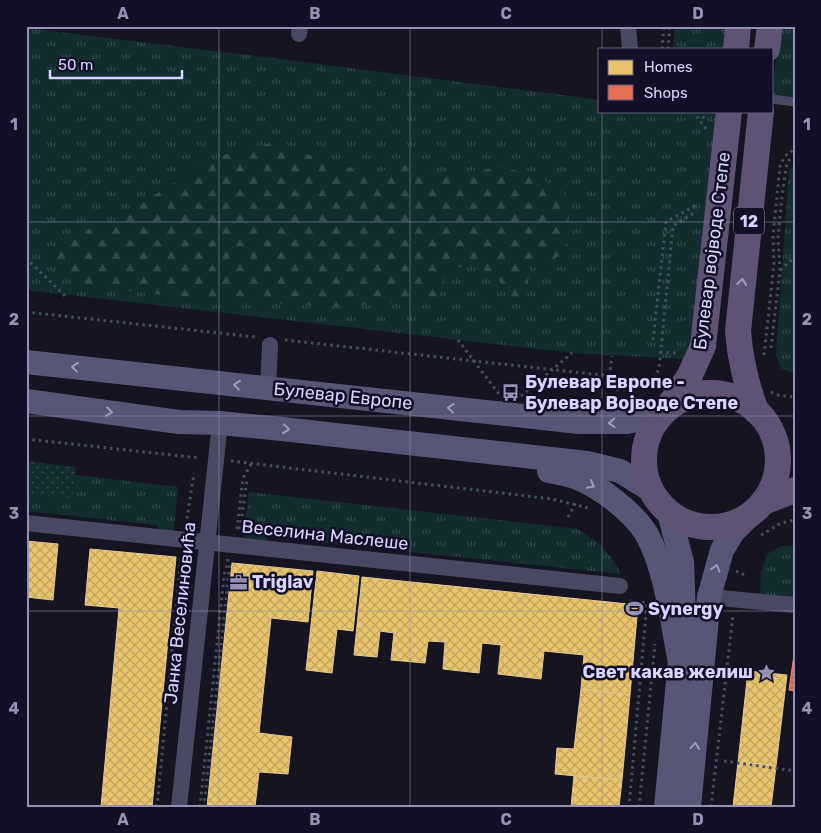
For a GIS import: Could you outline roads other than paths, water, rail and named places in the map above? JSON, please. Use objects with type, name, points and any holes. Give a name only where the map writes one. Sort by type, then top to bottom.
[{"type":"main road","points":[[736,48],[738,26]]},
{"type":"main road","points":[[767,48],[770,26]]},
{"type":"main road","name":"Булевар војводе Степе","points":[[663,414],[689,376],[703,346],[729,112]]},
{"type":"main road","name":"Булевар војводе Степе","points":[[761,112],[738,331],[743,369],[762,419]]},
{"type":"main road","name":"Булевар Европе","points":[[26,362],[579,422],[627,422],[663,414]]},
{"type":"main road","name":"12","points":[[795,438],[762,419],[737,399],[726,395],[705,394],[683,399],[663,414],[650,433],[644,451],[644,471],[650,490],[660,504],[669,512],[690,524],[714,527],[726,525],[738,521],[760,505],[795,490]]},
{"type":"main road","points":[[26,401],[179,422],[220,423],[588,463],[620,471],[650,490]]},
{"type":"main road","name":"12","points":[[760,505],[772,485],[777,466],[776,446],[762,419]]},
{"type":"main road","points":[[408,443],[573,476],[597,488],[625,509],[646,533],[658,560],[680,662]]},
{"type":"main road","points":[[689,807],[709,596],[722,550],[733,532],[760,505]]},
{"type":"main road","points":[[666,807],[684,620],[682,562],[669,512]]},
{"type":"street","points":[[628,26],[630,48]]},
{"type":"street","points":[[268,388],[270,341]]},
{"type":"street","name":"Јанка Веселиновића","points":[[179,807],[220,423]]},
{"type":"street","name":"Веселина Маслеше","points":[[26,523],[183,540],[206,550],[236,545],[620,586]]},
{"type":"street","points":[[709,596],[795,605]]},
{"type":"lane","points":[[774,99],[795,102]]},
{"type":"place","name":"Булевар Европе - Булевар Војводе Степе","points":[[511,392]]},
{"type":"place","name":"Triglav","points":[[238,582]]},
{"type":"place","name":"Synergy","points":[[634,609]]},
{"type":"place","name":"Свет какав желиш","points":[[767,672]]}]
